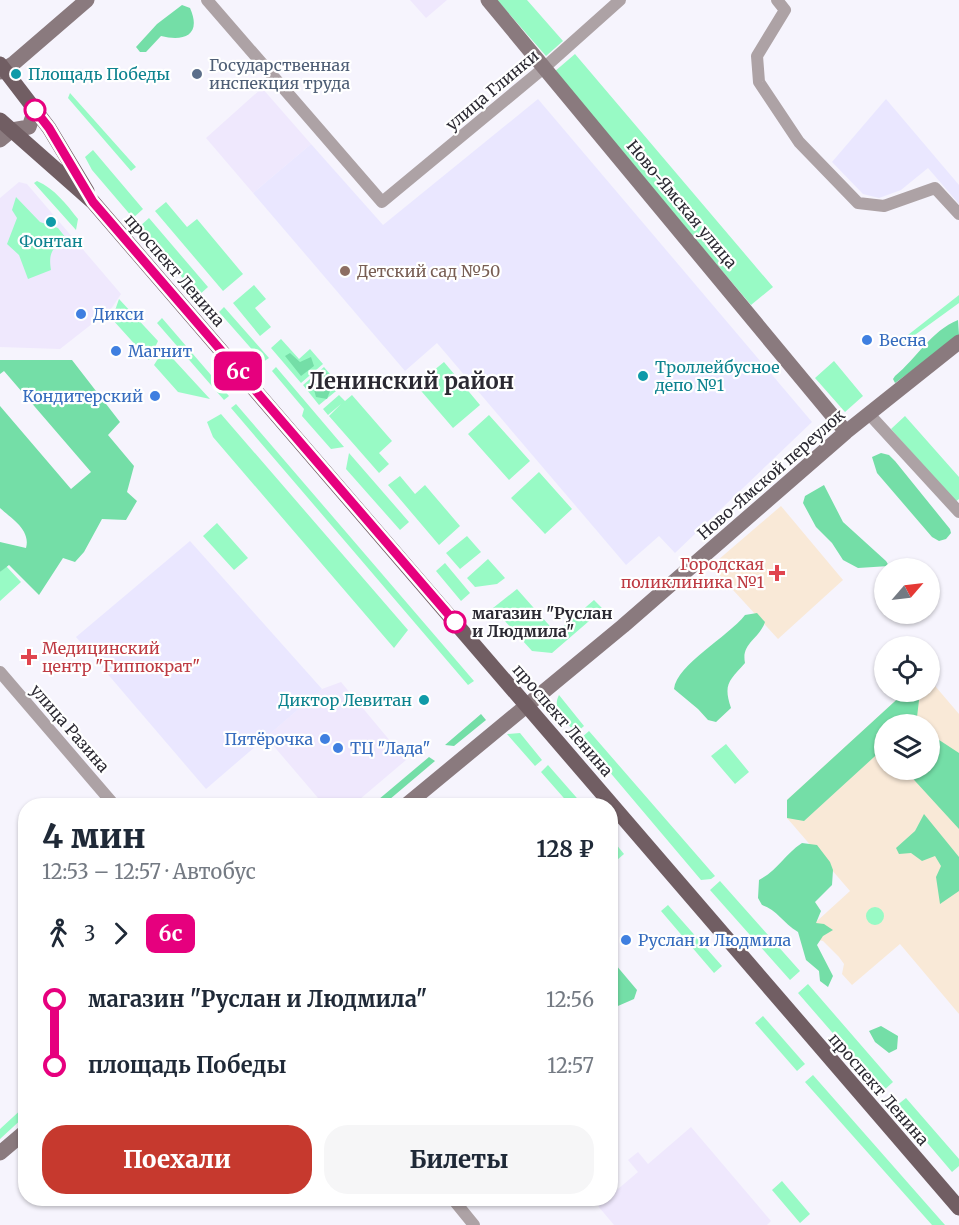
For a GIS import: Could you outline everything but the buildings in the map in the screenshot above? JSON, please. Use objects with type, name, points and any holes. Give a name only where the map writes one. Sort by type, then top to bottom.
[{"type":"main road","name":"проспект Ленина","points":[[2,69],[49,128],[93,202],[606,798]]},
{"type":"main road","name":"проспект Ленина","points":[[4,130],[93,202]]},
{"type":"main road","name":"проспект Ленина","points":[[618,812],[959,1208]]},
{"type":"street","points":[[2,69],[87,0]]},
{"type":"street","name":"улица Глинки","points":[[207,0],[382,202],[545,67],[620,0]]},
{"type":"street","name":"Ново-Ямская улица","points":[[488,0],[846,432]]},
{"type":"street","points":[[777,0],[785,10],[757,56],[759,82],[800,142],[858,203],[884,206],[935,188],[959,214]]},
{"type":"street","points":[[4,130],[29,126],[35,110]]},
{"type":"street","name":"Ново-Ямской переулок","points":[[415,798],[623,626],[846,432],[959,342]]},
{"type":"street","points":[[869,414],[959,512]]},
{"type":"street","name":"улица Разина","points":[[0,672],[108,798]]},
{"type":"street","points":[[0,1152],[18,1137]]},
{"type":"street","points":[[459,1206],[474,1225]]},
{"type":"shaded area","points":[[410,0],[447,0],[426,18]]},
{"type":"shaded area","points":[[262,88],[311,144],[253,193],[206,138]]},
{"type":"shaded area","name":"Троллейбусное депо №1","points":[[538,99],[812,422],[675,553],[659,536],[626,565],[437,343],[405,371],[253,193],[311,144],[383,225]]},
{"type":"shaded area","points":[[886,99],[959,185],[959,204],[928,168],[901,190],[879,198],[863,194],[832,162]]},
{"type":"shaded area","points":[[19,182],[27,184],[121,294],[111,309],[60,349],[0,347],[0,198]]},
{"type":"shaded area","name":"Городская поликлиника №1","points":[[781,506],[843,580],[778,639],[711,566]]},
{"type":"shaded area","points":[[190,541],[322,689],[206,789],[76,637]]},
{"type":"shaded area","points":[[341,682],[406,760],[361,798],[318,798],[266,737],[322,689]]},
{"type":"shaded area","points":[[940,692],[959,714],[959,1014],[900,944],[852,985],[842,974],[844,964],[839,957],[823,941],[812,939],[805,932],[850,891],[787,818],[787,800],[874,720],[874,780],[940,780],[940,714],[881,714],[894,702],[940,702]]},
{"type":"shaded area","points":[[691,1127],[771,1221],[767,1225],[614,1225],[598,1206],[618,1206],[618,1189],[638,1172],[628,1160],[638,1152],[648,1164]]},
{"type":"green space","points":[[497,0],[527,0],[563,41],[546,56]]},
{"type":"green space","points":[[182,5],[190,8],[193,17],[194,25],[189,34],[177,38],[161,36],[146,52],[140,52],[136,47],[157,24]]},
{"type":"green space","points":[[575,54],[773,287],[751,305],[554,72]]},
{"type":"green space","points":[[70,93],[136,167],[131,171],[68,98]]},
{"type":"green space","points":[[93,150],[143,209],[133,218],[92,170],[85,157]]},
{"type":"green space","points":[[37,181],[55,193],[78,219],[76,230],[34,183]]},
{"type":"green space","points":[[16,197],[40,222],[58,228],[66,238],[52,251],[51,270],[28,279],[19,255],[7,244],[17,218],[12,210]]},
{"type":"green space","points":[[166,202],[187,227],[197,219],[243,274],[223,291],[155,211]]},
{"type":"green space","points":[[149,218],[208,287],[198,296],[139,227]]},
{"type":"green space","points":[[254,285],[266,299],[255,308],[271,327],[260,336],[233,303]]},
{"type":"green space","points":[[959,295],[959,303],[901,345],[899,342]]},
{"type":"green space","points":[[119,299],[158,341],[149,360],[112,319]]},
{"type":"green space","points":[[224,307],[269,358],[263,362],[219,312]]},
{"type":"green space","points":[[162,318],[229,396],[224,400],[157,323]]},
{"type":"green space","points":[[958,320],[959,335],[956,339],[895,383],[893,379],[895,376],[932,338]]},
{"type":"green space","points":[[281,339],[299,359],[310,349],[323,364],[301,383],[271,348]]},
{"type":"green space","points":[[164,349],[210,399],[178,392],[154,365]]},
{"type":"green space","points":[[290,353],[300,362],[311,357],[314,366],[301,376],[285,356]]},
{"type":"green space","points":[[0,360],[72,360],[120,422],[108,435],[134,466],[127,492],[137,501],[126,520],[102,519],[84,552],[75,562],[63,558],[39,595],[9,565],[0,572],[0,542],[26,548],[27,542],[23,530],[0,508],[0,406],[71,489],[91,472],[4,371],[0,374]]},
{"type":"green space","points":[[834,361],[863,396],[845,412],[815,378]]},
{"type":"green space","points":[[444,362],[480,405],[453,428],[416,385]]},
{"type":"green space","points":[[276,367],[344,447],[331,449],[302,416],[304,409],[272,371]]},
{"type":"green space","points":[[324,367],[341,387],[319,405],[303,385]]},
{"type":"green space","points":[[327,373],[333,383],[327,399],[316,397],[313,386]]},
{"type":"green space","points":[[339,395],[345,401],[352,395],[392,441],[379,453],[389,464],[379,473],[329,416],[341,404],[328,415],[323,409]]},
{"type":"green space","points":[[236,404],[474,681],[468,685],[231,408]]},
{"type":"green space","points":[[221,414],[408,630],[394,648],[213,437],[207,422]]},
{"type":"green space","points":[[489,415],[530,461],[509,480],[468,434]]},
{"type":"green space","points":[[905,416],[959,477],[959,499],[955,502],[891,429]]},
{"type":"green space","points":[[349,453],[409,522],[400,530],[346,469]]},
{"type":"green space","points":[[881,453],[889,455],[895,461],[950,529],[951,533],[946,539],[939,541],[932,537],[877,473],[872,457]]},
{"type":"green space","points":[[539,472],[572,509],[545,534],[511,498]]},
{"type":"green space","points":[[400,476],[415,494],[425,485],[460,526],[439,545],[388,485]]},
{"type":"green space","points":[[824,485],[843,522],[883,558],[874,558],[874,567],[858,568],[843,560],[832,543],[816,527],[803,503],[805,496]]},
{"type":"green space","points":[[217,523],[248,558],[234,570],[203,536]]},
{"type":"green space","points":[[467,536],[481,552],[460,569],[446,553]]},
{"type":"green space","points":[[488,559],[505,578],[497,584],[475,587],[467,578]]},
{"type":"green space","points":[[445,563],[470,593],[461,601],[436,571]]},
{"type":"green space","points":[[6,566],[21,582],[0,601],[0,572]]},
{"type":"green space","points":[[517,589],[556,633],[594,600],[603,609],[552,653],[532,651],[493,608]]},
{"type":"green space","points":[[757,613],[765,622],[748,646],[744,656],[745,663],[729,683],[731,708],[716,722],[708,720],[674,689],[677,680],[693,660],[745,615]]},
{"type":"green space","points":[[559,695],[584,726],[576,733],[558,710]]},
{"type":"green space","points":[[894,702],[919,702],[917,714],[881,714]]},
{"type":"green space","points":[[481,714],[486,720],[454,746],[445,745]]},
{"type":"green space","points":[[874,720],[874,757],[804,821],[787,818],[787,800]]},
{"type":"green space","points":[[589,731],[715,876],[701,880],[581,738]]},
{"type":"green space","points":[[520,733],[542,760],[535,766],[507,734]]},
{"type":"green space","points":[[940,741],[959,753],[959,829],[914,780],[940,780]]},
{"type":"green space","points":[[726,744],[749,772],[735,784],[711,756]]},
{"type":"green space","points":[[429,757],[435,761],[391,798],[380,798]]},
{"type":"green space","points":[[548,765],[577,798],[564,798],[541,772]]},
{"type":"green space","points":[[924,814],[959,857],[959,891],[940,904],[936,877],[941,866],[935,856],[922,861],[911,853],[899,854],[896,848],[915,831]]},
{"type":"green space","points":[[802,843],[817,845],[833,870],[832,885],[815,902],[821,911],[816,923],[824,924],[833,930],[823,936],[817,945],[833,976],[828,987],[820,981],[819,971],[806,960],[798,932],[772,910],[762,905],[758,898],[759,880]]},
{"type":"green space","points":[[618,847],[624,854],[618,859]]},
{"type":"green space","points":[[720,881],[800,971],[790,980],[710,890]]},
{"type":"green space","points":[[668,905],[722,966],[714,973],[661,911]]},
{"type":"green space","points":[[871,907],[879,907],[884,912],[882,923],[871,925],[866,920],[866,912]]},
{"type":"green space","points":[[618,967],[637,990],[634,999],[618,1006]]},
{"type":"green space","points":[[808,984],[893,1082],[883,1091],[798,993]]},
{"type":"green space","points":[[763,1016],[805,1064],[797,1071],[755,1023]]},
{"type":"green space","points":[[881,1026],[898,1036],[897,1049],[889,1053],[875,1042],[869,1031]]},
{"type":"green space","points":[[813,1075],[945,1225],[932,1225],[805,1082]]},
{"type":"green space","points":[[906,1098],[959,1159],[959,1166],[952,1172],[896,1106]]},
{"type":"green space","points":[[18,1112],[18,1122],[0,1139],[0,1129]]},
{"type":"green space","points":[[782,1181],[810,1214],[800,1223],[772,1190]]},
{"type":"bus line","name":"6c","points":[[35,110],[49,128],[93,202],[455,622]]},
{"type":"place","name":"Площадь Победы","points":[[16,74]]},
{"type":"place","name":"Государственная инспекция труда","points":[[197,74]]},
{"type":"place","name":"Фонтан","points":[[51,222]]},
{"type":"place","name":"Детский сад №50","points":[[345,271]]},
{"type":"place","name":"Дикси","points":[[81,314]]},
{"type":"place","name":"Весна","points":[[867,340]]},
{"type":"place","name":"Магнит","points":[[116,351]]},
{"type":"place","name":"Троллейбусное депо №1","points":[[643,376]]},
{"type":"place","name":"Кондитерский","points":[[155,396]]},
{"type":"place","name":"Городская поликлиника №1","points":[[777,573]]},
{"type":"place","name":"магазин \"Руслан и Людмила\"","points":[[455,622]]},
{"type":"place","name":"Медицинский центр \"Гиппократ\"","points":[[29,657]]},
{"type":"place","name":"Диктор Левитан","points":[[424,700]]},
{"type":"place","name":"Пятёрочка","points":[[325,739]]},
{"type":"place","name":"ТЦ \"Лада\"","points":[[338,748]]},
{"type":"place","name":"Руслан и Людмила","points":[[626,940]]},
{"type":"district","name":"Ленинский район","points":[[411,381]]}]
